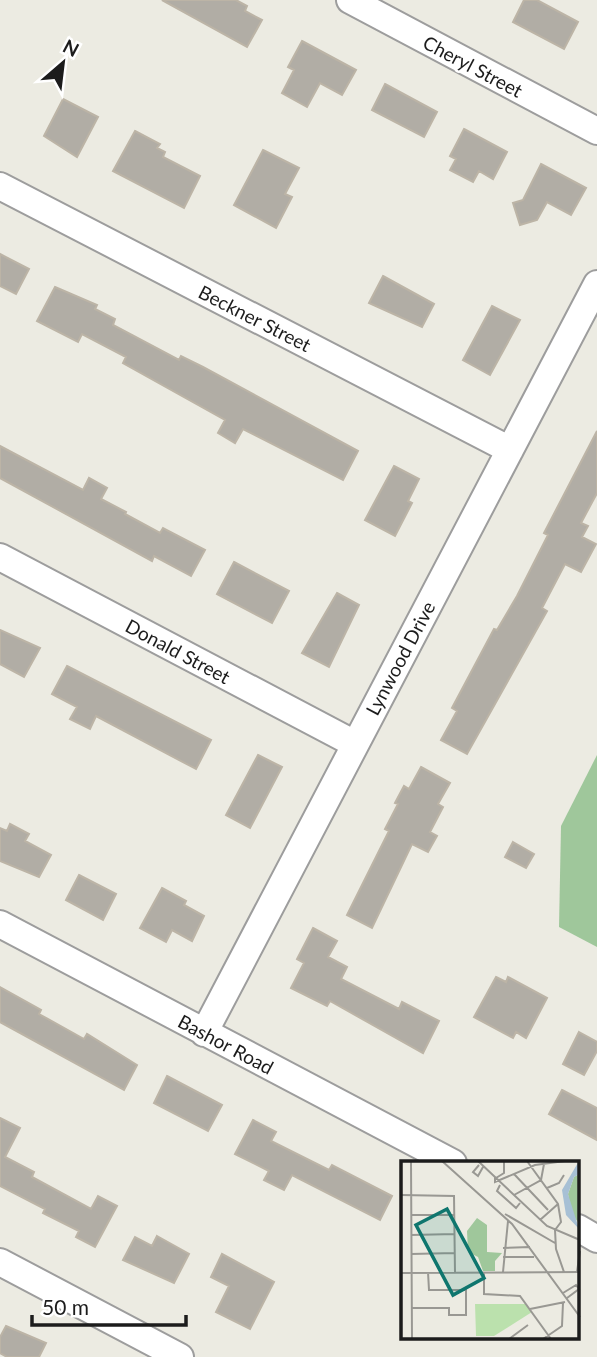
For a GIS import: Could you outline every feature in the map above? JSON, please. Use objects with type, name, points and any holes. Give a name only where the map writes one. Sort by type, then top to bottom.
[{"type":"street","name":"Cheryl Street","points":[[349,0],[597,131]]},
{"type":"street","name":"Beckner Street","points":[[0,186],[510,450]]},
{"type":"street","name":"Lynwood Drive","points":[[204,1033],[597,284]]},
{"type":"street","name":"Donald Street","points":[[0,557],[355,744]]},
{"type":"street","name":"Bashor Road","points":[[0,925],[449,1161]]},
{"type":"street","points":[[580,1229],[597,1239]]},
{"type":"street","points":[[0,1262],[180,1357]]},
{"type":"green space","points":[[597,755],[597,947],[559,927],[561,826]]},
{"type":"building","points":[[162,0],[236,0],[247,6],[245,11],[262,20],[247,47]]},
{"type":"building","points":[[524,0],[537,0],[578,22],[564,49],[513,22]]},
{"type":"building","points":[[302,41],[356,70],[342,95],[320,83],[307,107],[282,93],[294,70],[288,67]]},
{"type":"building","points":[[385,84],[437,112],[424,137],[372,110]]},
{"type":"building","points":[[63,99],[98,117],[77,157],[44,136]]},
{"type":"building","points":[[464,129],[507,152],[493,179],[479,171],[473,182],[450,170],[456,159],[450,156]]},
{"type":"building","points":[[135,131],[160,144],[157,148],[165,152],[163,157],[200,176],[184,208],[113,171]]},
{"type":"building","points":[[263,150],[299,168],[285,194],[292,197],[276,228],[234,205]]},
{"type":"building","points":[[541,164],[586,188],[571,215],[547,202],[537,220],[520,225],[513,203],[523,200]]},
{"type":"building","points":[[0,254],[29,269],[16,294],[0,286]]},
{"type":"building","points":[[383,276],[434,304],[422,327],[369,303]]},
{"type":"building","points":[[55,287],[97,305],[95,309],[115,319],[113,325],[179,360],[181,356],[203,367],[358,451],[343,480],[243,429],[235,443],[218,433],[225,420],[123,363],[126,357],[82,334],[78,342],[37,321]]},
{"type":"building","points":[[492,306],[520,320],[490,375],[463,360]]},
{"type":"building","points":[[597,431],[597,493],[581,523],[588,526],[582,537],[596,544],[581,572],[565,564],[542,608],[547,611],[467,754],[441,740],[457,711],[452,708],[494,629],[497,630],[517,596],[548,535],[544,533]]},
{"type":"building","points":[[0,446],[83,490],[89,478],[107,488],[101,499],[126,512],[125,514],[160,533],[163,528],[205,550],[191,576],[154,556],[152,561],[0,478]]},
{"type":"building","points":[[394,466],[419,479],[408,501],[412,503],[395,536],[365,520]]},
{"type":"building","points":[[234,562],[289,591],[272,623],[217,594]]},
{"type":"building","points":[[337,593],[359,605],[329,667],[302,653]]},
{"type":"building","points":[[0,630],[40,648],[24,677],[0,664]]},
{"type":"building","points":[[67,666],[211,740],[196,769],[96,716],[90,729],[70,719],[77,707],[52,694]]},
{"type":"building","points":[[258,755],[282,767],[250,828],[226,815]]},
{"type":"building","points":[[421,767],[450,783],[438,804],[443,807],[430,832],[437,836],[428,852],[412,844],[372,928],[347,915],[389,831],[385,829],[398,804],[395,803],[404,786],[409,789]]},
{"type":"building","points":[[10,824],[29,834],[25,841],[51,855],[39,877],[0,861],[0,828],[7,831]]},
{"type":"building","points":[[513,842],[534,854],[526,868],[505,857]]},
{"type":"building","points":[[79,875],[116,894],[103,920],[66,900]]},
{"type":"building","points":[[162,888],[186,901],[184,905],[204,916],[192,941],[172,930],[166,942],[140,928]]},
{"type":"building","points":[[313,928],[337,941],[328,957],[347,967],[341,979],[399,1009],[402,1002],[439,1021],[423,1053],[330,1001],[327,1006],[291,988],[304,963],[297,959]]},
{"type":"building","points":[[496,977],[506,982],[508,977],[547,998],[526,1038],[516,1032],[513,1038],[474,1017]]},
{"type":"building","points":[[0,987],[41,1010],[39,1014],[84,1039],[87,1034],[137,1065],[124,1090],[0,1022]]},
{"type":"building","points":[[579,1032],[597,1042],[597,1051],[584,1075],[563,1064]]},
{"type":"building","points":[[167,1076],[222,1105],[208,1131],[154,1103]]},
{"type":"building","points":[[562,1090],[597,1108],[597,1140],[549,1114]]},
{"type":"building","points":[[0,1118],[20,1128],[5,1157],[34,1172],[32,1177],[91,1209],[98,1196],[117,1206],[95,1247],[76,1237],[79,1231],[43,1213],[45,1209],[0,1186]]},
{"type":"building","points":[[253,1120],[276,1132],[271,1141],[329,1170],[332,1165],[392,1196],[380,1220],[292,1175],[284,1190],[264,1180],[269,1171],[235,1154]]},
{"type":"building","points":[[157,1236],[189,1254],[174,1283],[123,1260],[135,1237],[152,1246]]},
{"type":"building","points":[[222,1254],[274,1282],[250,1329],[216,1312],[229,1286],[211,1277]]},
{"type":"building","points":[[6,1326],[46,1343],[39,1357],[7,1357],[0,1353],[0,1337]]}]
